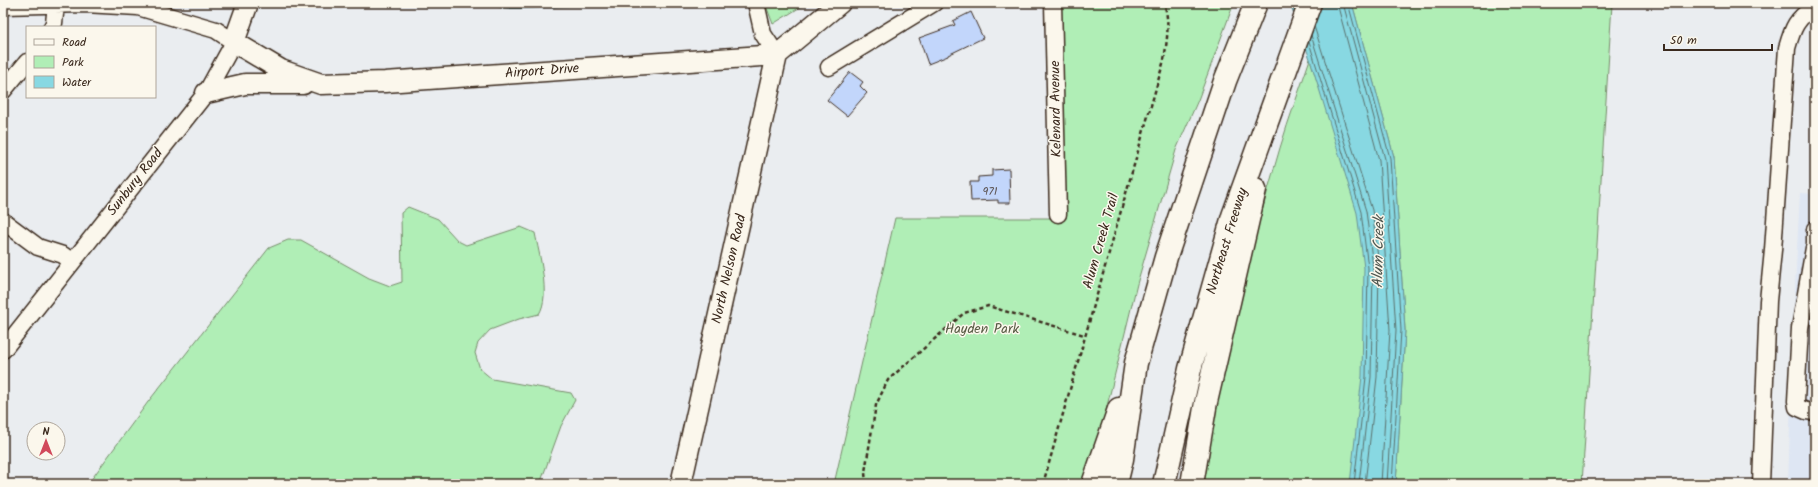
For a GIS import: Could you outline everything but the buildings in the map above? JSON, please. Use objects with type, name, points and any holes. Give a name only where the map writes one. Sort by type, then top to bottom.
[{"type":"highway","points":[[1093,484],[1136,363],[1166,258],[1225,81],[1256,3]]},
{"type":"highway","name":"Northeast Freeway","points":[[1164,484],[1190,369],[1233,216],[1310,3]]},
{"type":"highway","points":[[1192,484],[1209,386],[1278,90]]},
{"type":"highway","points":[[1116,484],[1122,460],[1136,363]]},
{"type":"main road","name":"Sunbury Road","points":[[234,42],[248,3]]},
{"type":"main road","points":[[777,55],[840,3]]},
{"type":"main road","name":"Airport Drive","points":[[234,42],[281,70],[322,84],[385,82],[777,55]]},
{"type":"main road","name":"North Nelson Road","points":[[680,484],[777,55]]},
{"type":"main road","points":[[206,93],[245,84],[322,84]]},
{"type":"street","points":[[756,3],[763,34],[777,55]]},
{"type":"street","points":[[829,67],[934,3]]},
{"type":"street","name":"Kelenard Avenue","points":[[1053,3],[1058,214]]},
{"type":"street","points":[[3,6],[85,4],[138,7],[216,30],[234,42]]},
{"type":"street","points":[[52,26],[56,5]]},
{"type":"street","points":[[1761,484],[1768,301],[1787,48],[1793,26],[1808,10],[1815,6]]},
{"type":"street","name":"Sunbury Road","points":[[3,350],[206,93],[234,42]]},
{"type":"street","points":[[3,91],[26,63]]},
{"type":"street","points":[[3,221],[38,247],[63,255],[72,262]]},
{"type":"street","points":[[1815,229],[1814,248],[1800,328],[1796,401],[1797,407],[1806,411],[1815,412]]},
{"type":"path","name":"Alum Creek Trail","points":[[1043,484],[1084,335],[1164,60],[1168,37],[1167,12],[1164,3]]},
{"type":"path","points":[[866,484],[865,472],[876,405],[888,380],[964,313],[988,306],[1084,335]]},
{"type":"shaded area","points":[[1800,193],[1815,194],[1815,484],[1788,484]]},
{"type":"green space","points":[[765,3],[807,3],[773,24]]},
{"type":"green space","name":"Hayden Park","points":[[1046,3],[1234,3],[1198,100],[1176,150],[1137,284],[1095,455],[1086,484],[834,484],[895,218],[1050,218]]},
{"type":"green space","points":[[1352,3],[1615,3],[1612,4],[1582,484],[1396,484],[1405,330],[1394,157]]},
{"type":"green space","points":[[1310,59],[1317,81],[1382,216],[1363,484],[1203,484],[1218,399],[1246,273],[1280,148]]},
{"type":"green space","points":[[408,207],[438,219],[458,241],[466,245],[521,227],[535,233],[544,286],[544,296],[539,314],[519,319],[490,330],[478,343],[475,353],[480,369],[492,379],[571,393],[575,400],[561,426],[540,484],[88,484],[148,402],[269,248],[288,240],[301,240],[369,278],[390,286],[402,282],[401,213]]},
{"type":"water","name":"Alum Creek","points":[[1290,3],[1352,3],[1394,157],[1405,330],[1396,484],[1350,484],[1362,376],[1364,268],[1357,213],[1310,59]]},
{"type":"waterway","points":[[492,3],[509,7],[580,3]]}]
